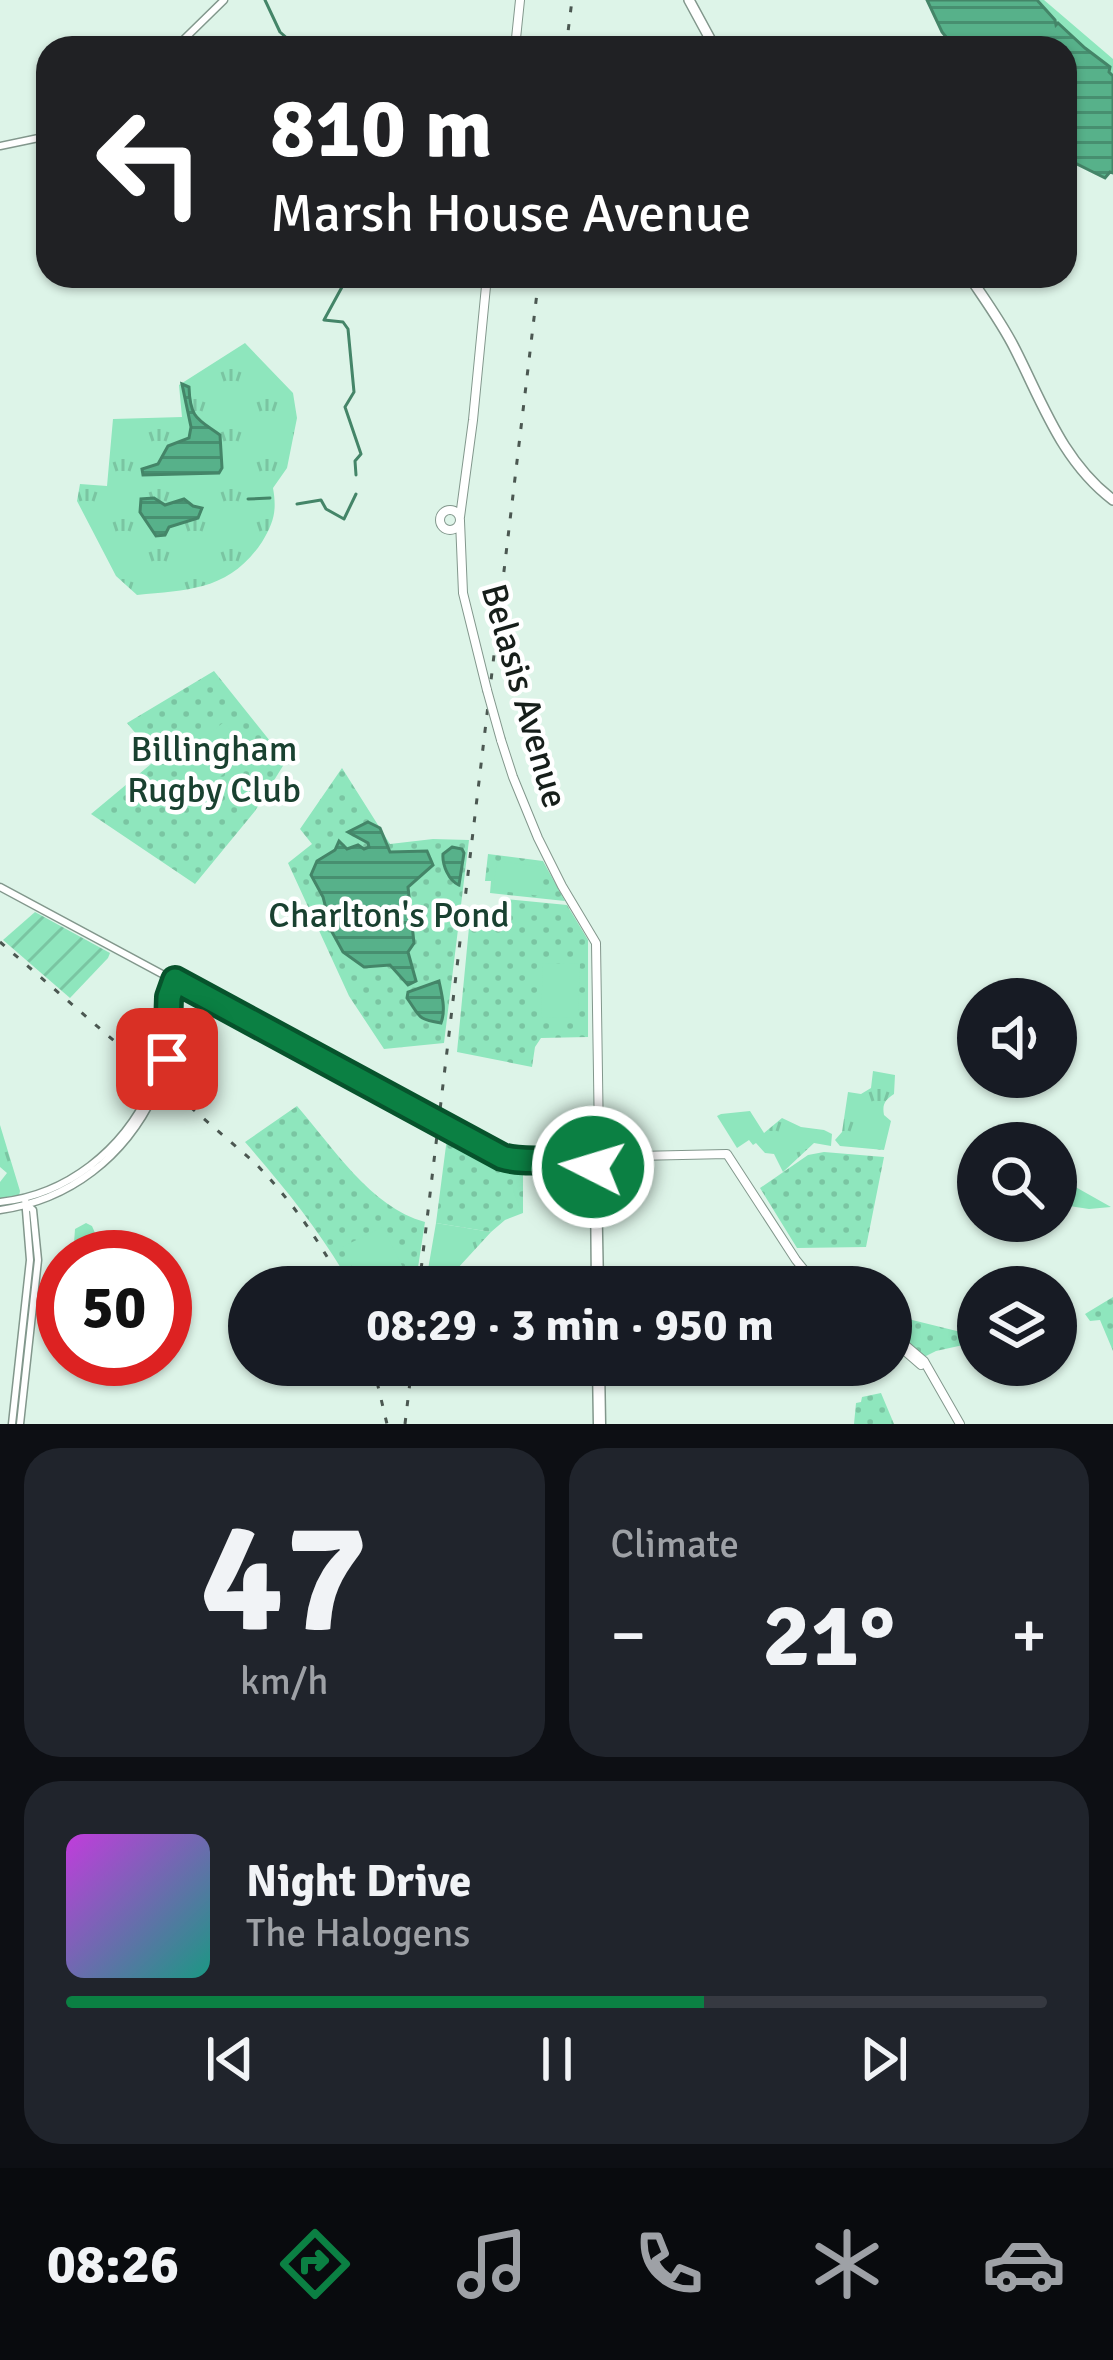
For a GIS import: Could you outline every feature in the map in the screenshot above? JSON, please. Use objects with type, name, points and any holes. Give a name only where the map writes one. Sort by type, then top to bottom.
[{"type":"main road","points":[[516,36],[520,0]]},
{"type":"main road","points":[[689,0],[708,36]]},
{"type":"main road","name":"Belasis Avenue","points":[[486,288],[460,519],[466,613],[513,778],[538,838],[594,939],[596,1159]]},
{"type":"main road","points":[[977,288],[1001,322],[1067,453],[1113,500]]},
{"type":"main road","points":[[449,510],[460,519],[457,528],[450,530],[440,521],[443,513],[449,510],[457,506],[464,492]]},
{"type":"main road","name":"Belasis Avenue","points":[[450,530],[460,548]]},
{"type":"main road","points":[[596,1159],[723,1152],[801,1266]]},
{"type":"main road","points":[[596,1159],[732,1162]]},
{"type":"main road","points":[[912,1350],[920,1356],[960,1424]]},
{"type":"street","points":[[187,36],[224,0]]},
{"type":"street","points":[[0,146],[36,138]]},
{"type":"street","points":[[0,887],[496,1154],[579,1162],[596,1159],[598,1266]]},
{"type":"street","points":[[0,1206],[26,1202],[56,1187],[109,1154],[140,1123],[170,1046],[172,979]]},
{"type":"street","points":[[16,1424],[38,1251],[33,1210],[26,1202]]},
{"type":"street","points":[[599,1386],[599,1424]]},
{"type":"green space","points":[[1037,0],[1044,0],[1113,59],[1113,76],[1110,67],[1077,36],[1056,25]]},
{"type":"green space","points":[[245,343],[293,393],[297,418],[287,468],[273,488],[269,528],[250,558],[222,579],[191,589],[137,595],[116,576],[77,501],[80,484],[107,486],[113,419],[182,417],[179,385]]},
{"type":"green space","name":"Billingham Rugby Club","points":[[214,671],[286,761],[255,811],[195,884],[91,814],[157,759],[127,723]]},
{"type":"green space","points":[[224,722],[249,754],[198,794],[173,762]]},
{"type":"green space","name":"Charlton's Pond","points":[[342,768],[390,844],[469,840],[444,1043],[384,1049],[349,996],[288,863],[312,844],[300,829]]},
{"type":"green space","points":[[488,854],[543,861],[565,901],[490,893],[491,881],[485,881]]},
{"type":"green space","points":[[497,861],[545,867],[541,896],[493,890]]},
{"type":"green space","points":[[505,899],[567,905],[588,940],[588,1037],[541,1038],[532,1067],[457,1052],[470,917],[501,921]]},
{"type":"green space","points":[[35,912],[110,953],[70,998],[3,940]]},
{"type":"green space","points":[[543,963],[580,964],[578,1018],[541,1017]]},
{"type":"green space","points":[[873,1071],[895,1075],[894,1094],[883,1108],[891,1121],[884,1150],[840,1146],[835,1140],[842,1132],[848,1092],[861,1094],[871,1088]]},
{"type":"green space","points":[[297,1106],[370,1190],[425,1222],[418,1266],[339,1266],[245,1142]]},
{"type":"green space","points":[[750,1111],[764,1133],[782,1118],[832,1134],[831,1146],[814,1143],[783,1172],[774,1154],[765,1153],[756,1143],[749,1140],[737,1148],[717,1116]]},
{"type":"green space","points":[[0,1125],[20,1191],[19,1196],[0,1199],[0,1182],[7,1173],[0,1167]]},
{"type":"green space","points":[[447,1138],[523,1166],[523,1213],[491,1232],[436,1223]]},
{"type":"green space","points":[[808,1155],[884,1157],[866,1247],[797,1248],[760,1188]]},
{"type":"green space","points":[[1077,1188],[1111,1207],[1077,1207]]},
{"type":"green space","points":[[436,1223],[491,1232],[460,1266],[429,1266]]},
{"type":"green space","points":[[383,1227],[402,1266],[352,1266],[342,1247]]},
{"type":"green space","points":[[1113,1297],[1113,1351],[1100,1320],[1090,1321],[1085,1314]]},
{"type":"green space","points":[[912,1320],[957,1331],[957,1346],[924,1357],[912,1347]]},
{"type":"green space","points":[[881,1393],[894,1424],[854,1424],[856,1403]]},
{"type":"shaded area","points":[[927,0],[1037,0],[1056,25],[1072,36],[945,36]]},
{"type":"shaded area","points":[[1077,41],[1110,67],[1113,76],[1113,173],[1105,178],[1077,164]]},
{"type":"shaded area","points":[[182,384],[189,387],[197,417],[220,435],[222,468],[219,473],[143,475],[142,469],[158,464],[168,446],[189,438]]},
{"type":"shaded area","points":[[154,498],[165,505],[184,499],[202,508],[198,518],[156,536],[140,512],[141,499]]},
{"type":"shaded area","name":"Charlton's Pond","points":[[368,822],[380,828],[390,852],[427,851],[433,865],[408,887],[414,943],[408,952],[416,981],[408,985],[390,965],[364,967],[343,952],[311,875],[317,861],[335,850],[339,841],[347,849],[369,847],[348,832]]},
{"type":"shaded area","points":[[452,847],[464,853],[459,885],[444,863],[443,854]]},
{"type":"shaded area","name":"Charlton's Pond","points":[[439,981],[441,1023],[420,1016],[407,998],[408,992]]},
{"type":"waterway","points":[[265,0],[284,36]]},
{"type":"waterway","points":[[341,288],[324,320],[343,322],[348,329],[354,392],[345,407],[361,454],[355,461],[356,475]]},
{"type":"waterway","points":[[297,504],[321,500],[326,509],[344,519],[356,494]]},
{"type":"waterway","points":[[248,499],[270,498]]},
{"type":"railway","points":[[568,36],[572,0]]},
{"type":"railway","points":[[421,1266],[538,288]]},
{"type":"railway","points":[[0,942],[255,1163],[304,1222],[332,1266]]},
{"type":"railway","points":[[378,1386],[387,1424]]},
{"type":"railway","points":[[405,1424],[410,1386]]},
{"type":"route","points":[[167,1059],[169,997],[175,980],[502,1157],[585,1162],[593,1167]]}]
